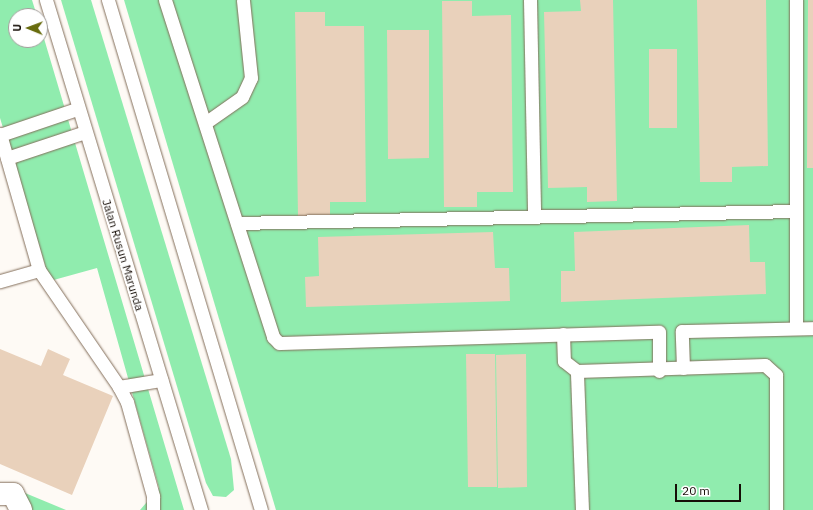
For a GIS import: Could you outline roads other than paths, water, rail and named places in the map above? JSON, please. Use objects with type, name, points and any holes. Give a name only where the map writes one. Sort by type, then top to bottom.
[{"type":"street","points":[[0,494],[13,494],[21,510]]},
{"type":"lane","name":"Jalan Rusun Marunda","points":[[46,0],[77,109],[201,510]]},
{"type":"lane","points":[[108,0],[261,510]]},
{"type":"lane","points":[[165,0],[273,337],[279,343],[813,328]]},
{"type":"lane","points":[[205,123],[242,97],[251,78],[243,0]]},
{"type":"lane","points":[[530,0],[534,217]]},
{"type":"lane","points":[[796,0],[796,328]]},
{"type":"lane","points":[[77,109],[1,140],[39,270],[119,387],[127,402],[153,496],[153,510]]},
{"type":"lane","points":[[7,158],[85,132]]},
{"type":"lane","points":[[237,223],[796,211]]},
{"type":"lane","points":[[0,281],[39,270]]},
{"type":"lane","points":[[682,331],[683,368]]},
{"type":"lane","points":[[659,332],[659,371]]},
{"type":"lane","points":[[563,334],[564,361],[577,371],[659,371],[683,368],[765,365],[772,368],[776,375],[776,510]]},
{"type":"lane","points":[[577,371],[582,510]]},
{"type":"lane","points":[[119,387],[161,380]]}]
